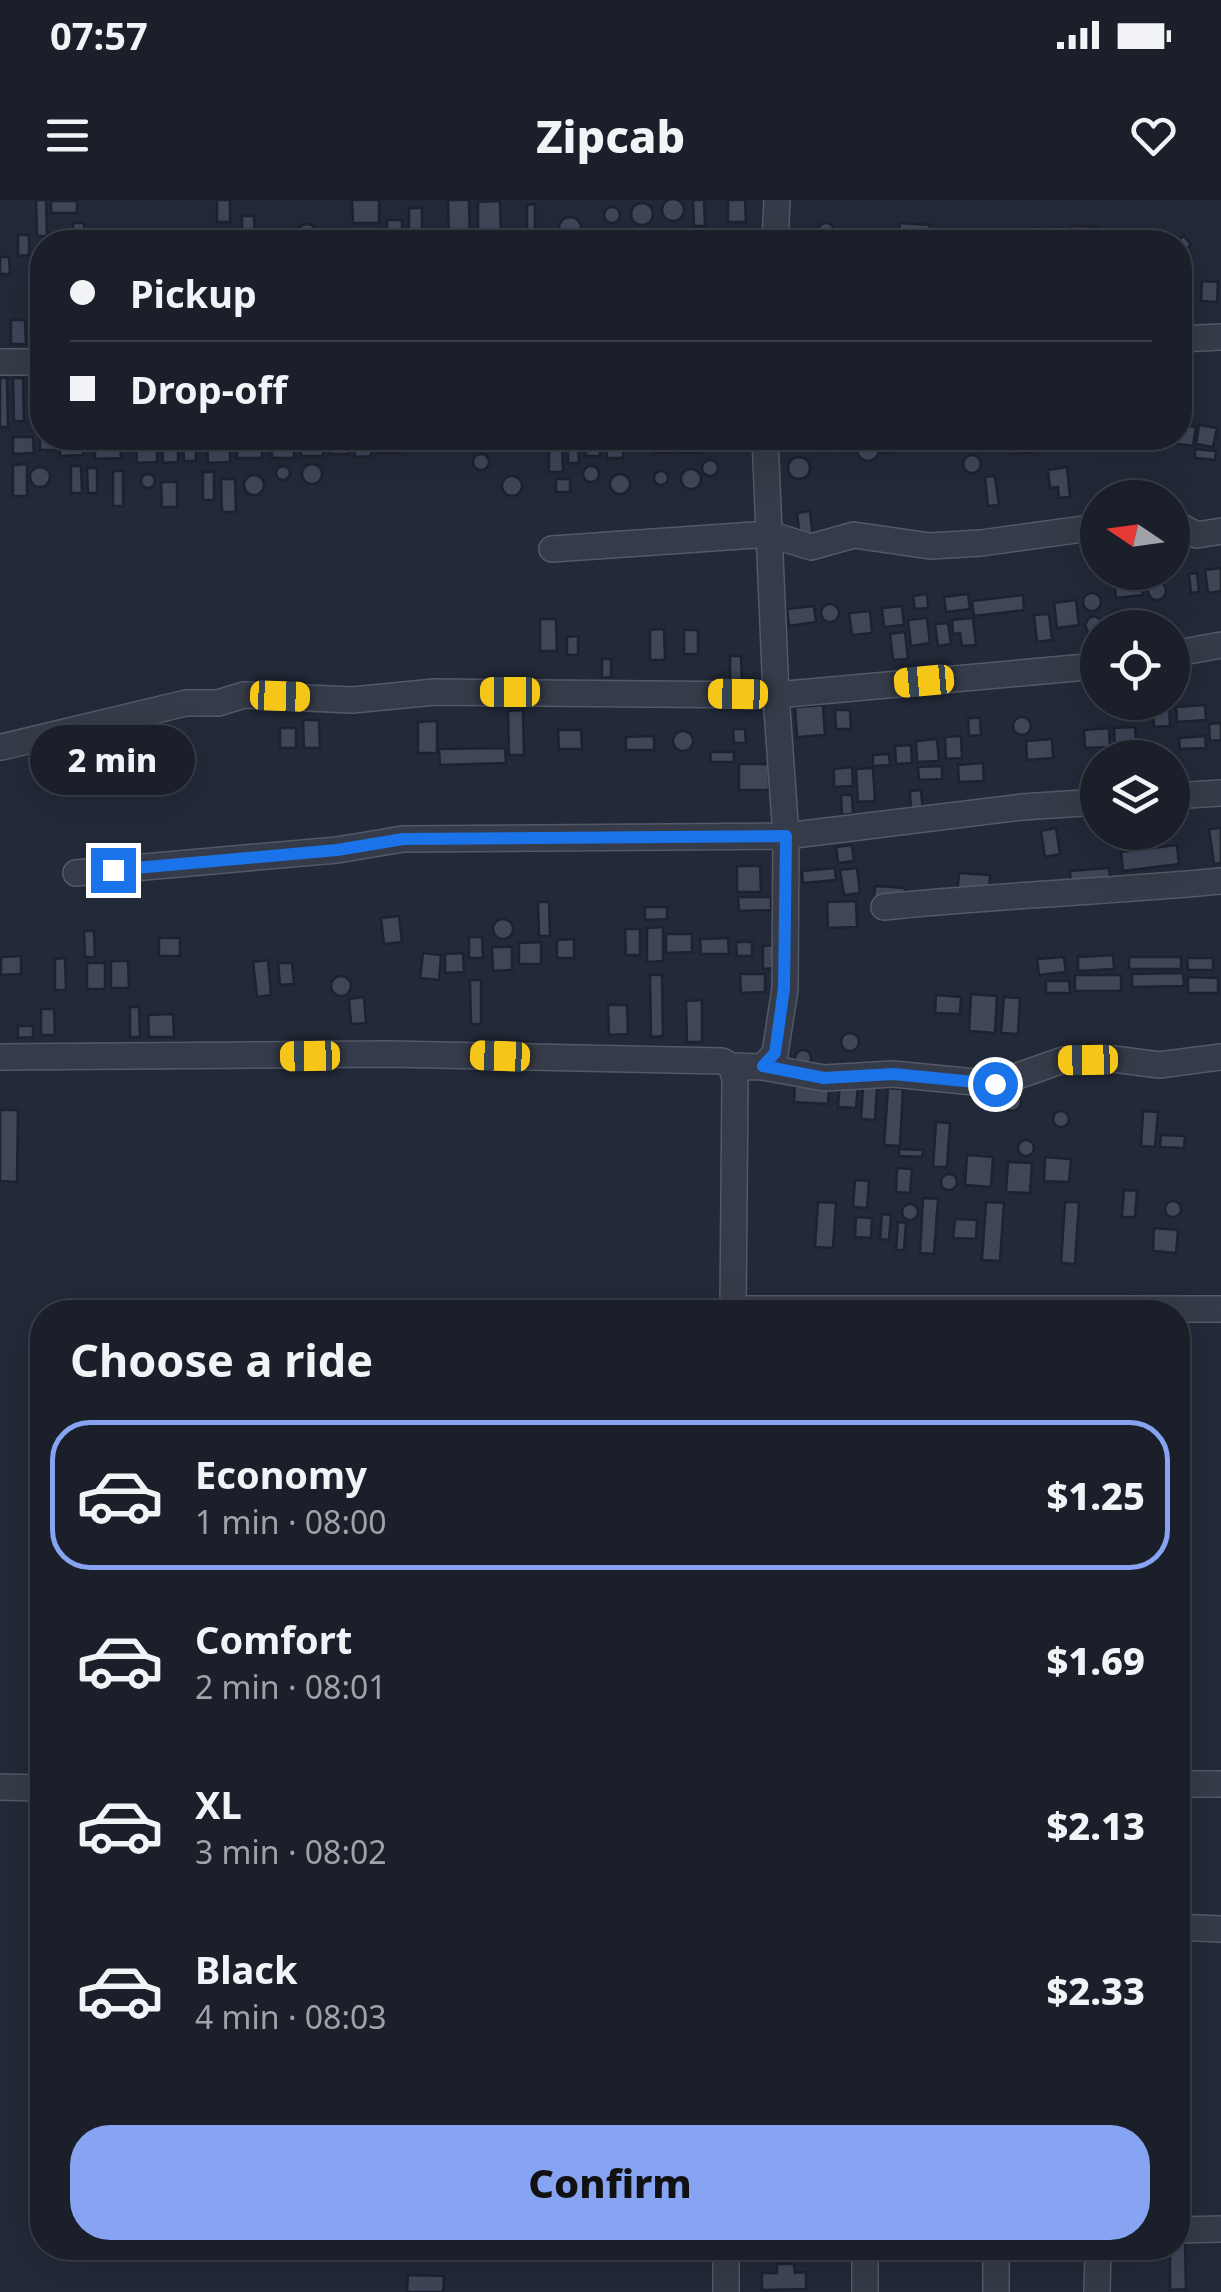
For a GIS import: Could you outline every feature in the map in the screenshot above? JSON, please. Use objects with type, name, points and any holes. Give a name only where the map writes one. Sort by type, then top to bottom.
[{"type":"street","points":[[777,230],[778,200]]},
{"type":"street","points":[[1192,338],[1221,337]]},
{"type":"street","points":[[0,362],[30,362]]},
{"type":"street","points":[[763,1066],[775,1053],[784,988],[786,836],[765,450]]},
{"type":"street","points":[[552,549],[769,534],[811,547],[854,535],[930,546],[1080,529]]},
{"type":"street","points":[[1190,531],[1197,535],[1221,531]]},
{"type":"street","points":[[1190,651],[1221,645]]},
{"type":"street","points":[[2,747],[186,703],[218,703],[244,695],[352,700],[454,692],[776,695],[1080,668]]},
{"type":"street","points":[[1190,795],[1221,792]]},
{"type":"street","points":[[76,873],[337,850],[403,839],[786,836],[1080,803]]},
{"type":"street","points":[[884,907],[1095,894],[1221,881]]},
{"type":"street","points":[[0,1057],[389,1054],[722,1061],[731,1066],[763,1066],[824,1078],[893,1074],[995,1084],[1063,1060],[1114,1059],[1160,1065],[1221,1057]]},
{"type":"street","points":[[731,1066],[735,1078],[733,1300]]},
{"type":"street","points":[[1190,1309],[1221,1309]]},
{"type":"street","points":[[1190,1784],[1221,1784]]},
{"type":"street","points":[[0,1787],[30,1788]]},
{"type":"street","points":[[1190,1928],[1221,1929]]},
{"type":"street","points":[[1190,2229],[1221,2228]]},
{"type":"street","points":[[726,2260],[726,2292]]},
{"type":"street","points":[[865,2260],[865,2292]]},
{"type":"street","points":[[996,2260],[996,2292]]},
{"type":"street","points":[[1096,2292],[1097,2260]]},
{"type":"building","points":[[673,199],[681,202],[681,218],[673,221],[665,218],[662,210],[665,202]]},
{"type":"building","points":[[36,200],[46,200],[47,230],[37,230]]},
{"type":"building","points":[[217,200],[230,200],[230,222],[217,222]]},
{"type":"building","points":[[352,200],[379,200],[379,223],[353,223]]},
{"type":"building","points":[[448,200],[469,200],[470,230],[449,230]]},
{"type":"building","points":[[693,200],[704,200],[705,226],[694,226]]},
{"type":"building","points":[[728,200],[745,200],[746,222],[728,222]]},
{"type":"building","points":[[51,201],[77,201],[77,213],[51,213]]},
{"type":"building","points":[[500,201],[501,230],[478,230],[478,202]]},
{"type":"building","points":[[642,203],[650,206],[650,222],[642,225],[634,222],[631,214],[634,206]]},
{"type":"building","points":[[535,204],[535,230],[527,230],[527,205]]},
{"type":"building","points":[[612,207],[620,215],[612,223],[604,215]]},
{"type":"building","points":[[409,208],[422,208],[422,230],[409,230]]},
{"type":"building","points":[[242,216],[254,216],[255,230],[242,230]]},
{"type":"building","points":[[570,217],[580,224],[580,230],[559,228],[562,220]]},
{"type":"building","points":[[387,220],[402,220],[402,230],[387,230]]},
{"type":"building","points":[[73,223],[84,223],[84,230],[73,230]]},
{"type":"building","points":[[900,223],[930,225],[930,230],[899,230]]},
{"type":"building","points":[[303,224],[317,230],[297,230]]},
{"type":"building","points":[[820,225],[832,225],[834,230],[818,230]]},
{"type":"building","points":[[1072,226],[1099,227],[1099,230],[1072,230]]},
{"type":"building","points":[[18,235],[29,235],[29,255],[18,256]]},
{"type":"building","points":[[0,257],[9,257],[10,274],[0,274]]},
{"type":"building","points":[[1202,281],[1218,282],[1217,302],[1201,301]]},
{"type":"building","points":[[11,320],[25,320],[26,344],[11,344]]},
{"type":"building","points":[[0,378],[7,378],[8,427],[0,427]]},
{"type":"building","points":[[13,378],[23,378],[24,421],[14,421]]},
{"type":"building","points":[[1199,425],[1217,428],[1213,447],[1196,444]]},
{"type":"building","points":[[13,437],[30,437],[30,450],[34,453],[13,454]]},
{"type":"building","points":[[1195,449],[1216,451],[1215,460],[1195,458]]},
{"type":"building","points":[[60,450],[83,450],[83,455],[60,456]]},
{"type":"building","points":[[95,450],[121,450],[121,458],[95,459]]},
{"type":"building","points":[[136,450],[157,450],[157,462],[137,463]]},
{"type":"building","points":[[162,450],[178,450],[178,462],[163,463]]},
{"type":"building","points":[[184,450],[196,450],[196,461],[184,461]]},
{"type":"building","points":[[207,450],[230,450],[230,462],[208,463]]},
{"type":"building","points":[[237,450],[262,450],[262,458],[237,458]]},
{"type":"building","points":[[272,450],[294,450],[294,458],[272,458]]},
{"type":"building","points":[[301,450],[323,450],[323,456],[301,456]]},
{"type":"building","points":[[330,450],[349,450],[349,454],[330,454]]},
{"type":"building","points":[[355,450],[371,450],[371,456],[355,457]]},
{"type":"building","points":[[379,450],[401,450],[401,453]]},
{"type":"building","points":[[549,450],[562,450],[563,472],[549,472]]},
{"type":"building","points":[[568,450],[578,450],[579,463],[568,463]]},
{"type":"building","points":[[586,450],[600,450],[600,456],[586,456]]},
{"type":"building","points":[[607,450],[623,450],[623,458],[607,458]]},
{"type":"building","points":[[857,450],[879,450],[876,458],[868,461]]},
{"type":"building","points":[[1010,450],[1035,452],[1011,454]]},
{"type":"building","points":[[481,454],[489,462],[481,470],[473,462]]},
{"type":"building","points":[[972,455],[981,464],[972,473],[963,464]]},
{"type":"building","points":[[799,457],[807,460],[807,476],[799,479],[791,476],[788,468],[791,460]]},
{"type":"building","points":[[710,460],[718,468],[710,476],[702,468]]},
{"type":"building","points":[[27,464],[27,496],[13,496],[13,465]]},
{"type":"building","points":[[312,464],[322,474],[312,484],[302,474]]},
{"type":"building","points":[[71,466],[81,466],[82,493],[71,493]]},
{"type":"building","points":[[283,466],[290,473],[283,480],[276,473]]},
{"type":"building","points":[[591,466],[599,474],[591,482],[583,474]]},
{"type":"building","points":[[40,467],[50,477],[40,487],[30,477]]},
{"type":"building","points":[[1067,467],[1070,497],[1059,498],[1058,487],[1050,488],[1048,470]]},
{"type":"building","points":[[87,468],[97,468],[97,493],[88,493]]},
{"type":"building","points":[[691,469],[701,479],[691,489],[681,479]]},
{"type":"building","points":[[113,471],[123,471],[123,506],[113,506]]},
{"type":"building","points":[[661,471],[668,478],[661,485],[654,478]]},
{"type":"building","points":[[203,472],[214,472],[214,500],[203,500]]},
{"type":"building","points":[[148,474],[155,481],[148,488],[141,481]]},
{"type":"building","points":[[620,474],[630,484],[620,494],[610,484]]},
{"type":"building","points":[[254,475],[264,485],[254,495],[244,485]]},
{"type":"building","points":[[512,476],[522,486],[512,496],[502,486]]},
{"type":"building","points":[[995,476],[999,505],[988,506],[985,477]]},
{"type":"building","points":[[221,479],[235,479],[236,512],[222,512]]},
{"type":"building","points":[[556,479],[570,479],[570,492],[556,492]]},
{"type":"building","points":[[161,482],[177,482],[177,507],[162,507]]},
{"type":"building","points":[[810,511],[813,538],[800,539],[797,513]]},
{"type":"building","points":[[1221,568],[1221,591],[1208,593],[1205,570]]},
{"type":"building","points":[[1197,573],[1199,592],[1191,593],[1190,574]]},
{"type":"building","points":[[1115,590],[1142,590],[1143,595],[1116,598]]},
{"type":"building","points":[[1148,590],[1166,590],[1157,600],[1148,591]]},
{"type":"building","points":[[927,594],[928,608],[915,609],[913,596]]},
{"type":"building","points":[[968,594],[970,609],[946,612],[944,597]]},
{"type":"building","points":[[1023,595],[1024,610],[974,616],[972,601]]},
{"type":"building","points":[[1086,596],[1098,596],[1098,608],[1086,608]]},
{"type":"building","points":[[1076,600],[1079,625],[1057,628],[1054,603]]},
{"type":"building","points":[[830,604],[839,613],[830,622],[821,613]]},
{"type":"building","points":[[814,606],[816,622],[789,626],[787,609]]},
{"type":"building","points":[[902,606],[904,625],[884,627],[882,608]]},
{"type":"building","points":[[870,611],[872,633],[852,635],[849,613]]},
{"type":"building","points":[[1049,614],[1052,640],[1037,642],[1034,615]]},
{"type":"building","points":[[927,618],[930,643],[911,646],[908,620]]},
{"type":"building","points":[[973,618],[976,645],[962,646],[960,633],[953,634],[952,620]]},
{"type":"building","points":[[540,619],[556,619],[557,651],[540,651]]},
{"type":"building","points":[[948,623],[951,644],[938,646],[935,624]]},
{"type":"building","points":[[664,629],[665,660],[650,660],[650,630]]},
{"type":"building","points":[[684,630],[698,630],[698,654],[684,654]]},
{"type":"building","points":[[905,632],[908,659],[893,660],[890,634]]},
{"type":"building","points":[[578,636],[578,655],[567,655],[567,637]]},
{"type":"building","points":[[730,656],[741,656],[742,684],[730,685]]},
{"type":"building","points":[[602,659],[611,659],[611,677],[602,678]]},
{"type":"building","points":[[823,705],[825,735],[797,737],[795,707]]},
{"type":"building","points":[[1205,705],[1206,720],[1177,722],[1190,720],[1190,706]]},
{"type":"building","points":[[523,710],[524,755],[509,755],[508,711]]},
{"type":"building","points":[[835,710],[850,710],[851,729],[836,729]]},
{"type":"building","points":[[1022,717],[1031,726],[1022,735],[1013,726]]},
{"type":"building","points":[[968,718],[980,718],[981,735],[969,736]]},
{"type":"building","points":[[303,720],[319,720],[320,748],[304,748]]},
{"type":"building","points":[[1154,720],[1170,720],[1170,726],[1154,727]]},
{"type":"building","points":[[437,721],[437,753],[418,753],[418,722]]},
{"type":"building","points":[[1221,723],[1221,740],[1210,741],[1209,724]]},
{"type":"building","points":[[1135,727],[1136,740],[1115,740],[1114,728]]},
{"type":"building","points":[[280,728],[296,728],[296,748],[280,748]]},
{"type":"building","points":[[1109,728],[1110,740],[1085,740],[1084,730]]},
{"type":"building","points":[[733,729],[745,729],[746,743],[734,743]]},
{"type":"building","points":[[558,730],[581,730],[582,749],[559,749]]},
{"type":"building","points":[[683,731],[693,741],[683,751],[673,741]]},
{"type":"building","points":[[654,736],[654,750],[626,750],[626,737]]},
{"type":"building","points":[[961,736],[962,758],[946,759],[945,737]]},
{"type":"building","points":[[1205,736],[1206,748],[1190,749],[1190,740],[1179,738]]},
{"type":"building","points":[[937,739],[939,761],[917,762],[916,741]]},
{"type":"building","points":[[1052,739],[1053,758],[1027,760],[1026,741]]},
{"type":"building","points":[[911,745],[912,763],[896,764],[895,746]]},
{"type":"building","points":[[137,746],[151,746],[151,777],[137,777]]},
{"type":"building","points":[[505,748],[506,763],[440,765],[439,749]]},
{"type":"building","points":[[160,750],[173,750],[174,773],[160,774]]},
{"type":"building","points":[[710,752],[734,752],[734,762],[711,762]]},
{"type":"building","points":[[889,754],[890,765],[873,766],[873,755]]},
{"type":"building","points":[[983,763],[984,781],[959,782],[958,765]]},
{"type":"building","points":[[739,764],[769,764],[769,790],[739,790]]},
{"type":"building","points":[[942,766],[942,779],[919,780],[918,767]]},
{"type":"building","points":[[852,767],[853,786],[834,787],[834,769]]},
{"type":"building","points":[[873,768],[875,801],[858,802],[856,769]]},
{"type":"building","points":[[921,790],[923,813],[911,813],[910,791]]},
{"type":"building","points":[[841,795],[852,795],[853,814],[842,815]]},
{"type":"building","points":[[1056,828],[1060,854],[1045,857],[1041,831]]},
{"type":"building","points":[[1221,828],[1221,863],[1214,864],[1209,829]]},
{"type":"building","points":[[852,845],[854,861],[838,863],[836,847]]},
{"type":"building","points":[[1178,850],[1179,864],[1123,871],[1121,852]]},
{"type":"building","points":[[737,866],[760,866],[761,892],[737,892]]},
{"type":"building","points":[[835,868],[836,880],[803,883],[802,871]]},
{"type":"building","points":[[857,868],[860,893],[844,895],[840,870]]},
{"type":"building","points":[[1109,868],[1111,883],[1071,886],[1070,871]]},
{"type":"building","points":[[959,873],[990,875],[989,896],[957,894]]},
{"type":"building","points":[[875,886],[905,888],[904,902],[874,900]]},
{"type":"building","points":[[738,897],[771,897],[771,910],[739,911]]},
{"type":"building","points":[[856,901],[857,927],[828,928],[827,902]]},
{"type":"building","points":[[538,902],[549,902],[550,936],[539,936]]},
{"type":"building","points":[[645,907],[667,907],[667,919],[645,920]]},
{"type":"building","points":[[399,916],[402,942],[384,944],[381,918]]},
{"type":"building","points":[[503,919],[513,929],[503,939],[493,929]]},
{"type":"building","points":[[663,927],[663,961],[647,962],[647,928]]},
{"type":"building","points":[[625,929],[640,929],[640,955],[626,955]]},
{"type":"building","points":[[84,931],[94,931],[95,957],[85,957]]},
{"type":"building","points":[[666,934],[692,934],[692,952],[666,953]]},
{"type":"building","points":[[469,937],[482,937],[483,958],[469,958]]},
{"type":"building","points":[[159,938],[180,938],[180,956],[159,956]]},
{"type":"building","points":[[728,938],[729,954],[701,954],[700,939]]},
{"type":"building","points":[[574,939],[574,958],[557,958],[557,940]]},
{"type":"building","points":[[541,942],[541,964],[519,964],[519,943]]},
{"type":"building","points":[[736,942],[752,942],[752,956],[737,956]]},
{"type":"building","points":[[775,945],[775,968],[763,969],[763,946]]},
{"type":"building","points":[[492,947],[512,947],[512,970],[493,971]]},
{"type":"building","points":[[423,953],[441,955],[439,980],[420,978]]},
{"type":"building","points":[[463,953],[464,972],[445,973],[445,954]]},
{"type":"building","points":[[1113,955],[1114,969],[1078,971],[1078,957]]},
{"type":"building","points":[[21,956],[21,974],[1,975],[1,957]]},
{"type":"building","points":[[1064,957],[1066,972],[1039,975],[1037,959]]},
{"type":"building","points":[[1129,957],[1181,957],[1181,969],[1129,969]]},
{"type":"building","points":[[65,958],[66,990],[55,990],[55,959]]},
{"type":"building","points":[[1187,958],[1213,958],[1213,970],[1188,970]]},
{"type":"building","points":[[268,960],[271,995],[257,997],[253,962]]},
{"type":"building","points":[[111,961],[128,961],[129,988],[111,988]]},
{"type":"building","points":[[87,963],[105,963],[105,989],[87,989]]},
{"type":"building","points":[[278,963],[292,963],[294,984],[280,985]]},
{"type":"building","points":[[1183,973],[1184,986],[1132,987],[1132,974]]},
{"type":"building","points":[[740,974],[765,974],[765,992],[741,993]]},
{"type":"building","points":[[650,975],[662,975],[663,1036],[651,1037]]},
{"type":"building","points":[[1075,975],[1121,975],[1121,991],[1075,991]]},
{"type":"building","points":[[341,976],[351,986],[341,996],[331,986]]},
{"type":"building","points":[[1188,977],[1218,978],[1218,993],[1188,993]]},
{"type":"building","points":[[470,980],[481,980],[481,1024],[471,1024]]},
{"type":"building","points":[[1046,981],[1069,981],[1070,993],[1046,993]]},
{"type":"building","points":[[971,994],[997,996],[995,1033],[969,1031]]},
{"type":"building","points":[[936,995],[961,997],[960,1014],[935,1013]]},
{"type":"building","points":[[364,997],[366,1023],[351,1024],[349,999]]},
{"type":"building","points":[[1004,997],[1020,998],[1018,1034],[1001,1033]]},
{"type":"building","points":[[702,1000],[702,1042],[687,1042],[686,1001]]},
{"type":"building","points":[[608,1005],[627,1005],[628,1034],[609,1035]]},
{"type":"building","points":[[130,1007],[139,1007],[140,1037],[130,1037]]},
{"type":"building","points":[[41,1009],[54,1009],[55,1035],[41,1035]]},
{"type":"building","points":[[173,1014],[174,1037],[149,1037],[148,1015]]},
{"type":"building","points":[[18,1026],[33,1026],[33,1037],[18,1038]]},
{"type":"building","points":[[850,1033],[859,1042],[850,1051],[841,1042]]},
{"type":"building","points":[[803,1050],[811,1058],[803,1066],[795,1058]]},
{"type":"building","points":[[840,1083],[858,1085],[856,1108],[838,1107]]},
{"type":"building","points":[[795,1084],[829,1087],[828,1104],[794,1102]]},
{"type":"building","points":[[863,1087],[877,1088],[875,1120],[861,1119]]},
{"type":"building","points":[[888,1088],[903,1089],[900,1146],[884,1145]]},
{"type":"building","points":[[1012,1093],[1021,1102],[1012,1111],[1003,1102]]},
{"type":"building","points":[[0,1110],[18,1110],[17,1182],[0,1181]]},
{"type":"building","points":[[1061,1111],[1069,1119],[1061,1127],[1053,1119]]},
{"type":"building","points":[[1143,1111],[1158,1112],[1155,1147],[1141,1146]]},
{"type":"building","points":[[936,1122],[950,1123],[947,1167],[933,1167]]},
{"type":"building","points":[[1161,1135],[1185,1136],[1184,1148],[1160,1147]]},
{"type":"building","points":[[1026,1140],[1034,1148],[1026,1156],[1018,1148]]},
{"type":"building","points":[[899,1149],[923,1150],[922,1157],[899,1156]]},
{"type":"building","points":[[967,1155],[993,1157],[991,1187],[965,1185]]},
{"type":"building","points":[[1045,1157],[1071,1159],[1069,1182],[1044,1181]]},
{"type":"building","points":[[1008,1162],[1032,1163],[1030,1193],[1006,1192]]},
{"type":"building","points":[[897,1168],[912,1169],[910,1193],[896,1192]]},
{"type":"building","points":[[949,1174],[957,1182],[949,1190],[941,1182]]},
{"type":"building","points":[[855,1180],[869,1181],[867,1208],[853,1207]]},
{"type":"building","points":[[1124,1190],[1137,1191],[1135,1217],[1122,1217]]},
{"type":"building","points":[[923,1198],[938,1199],[934,1254],[920,1253]]},
{"type":"building","points":[[1173,1201],[1181,1209],[1173,1217],[1165,1209]]},
{"type":"building","points":[[818,1202],[836,1203],[833,1248],[815,1247]]},
{"type":"building","points":[[986,1202],[1004,1203],[1000,1261],[982,1260]]},
{"type":"building","points":[[1065,1202],[1079,1202],[1075,1264],[1061,1263]]},
{"type":"building","points":[[910,1204],[918,1212],[910,1220],[902,1212]]},
{"type":"building","points":[[882,1214],[891,1215],[889,1240],[880,1239]]},
{"type":"building","points":[[856,1217],[872,1218],[871,1238],[855,1237]]},
{"type":"building","points":[[955,1219],[977,1220],[976,1239],[953,1238]]},
{"type":"building","points":[[898,1222],[906,1223],[904,1250],[896,1250]]},
{"type":"building","points":[[1154,1228],[1178,1230],[1176,1253],[1153,1251]]},
{"type":"building","points":[[1170,2260],[1185,2260],[1186,2289],[1170,2290]]},
{"type":"building","points":[[777,2264],[794,2264],[795,2273],[806,2272],[806,2289],[762,2290],[762,2273],[777,2273]]},
{"type":"building","points":[[408,2275],[444,2276],[443,2292],[407,2292]]},
{"type":"route","points":[[113,870],[337,850],[403,839],[786,836],[784,988],[775,1053],[763,1066],[824,1078],[893,1074],[995,1084]]}]
